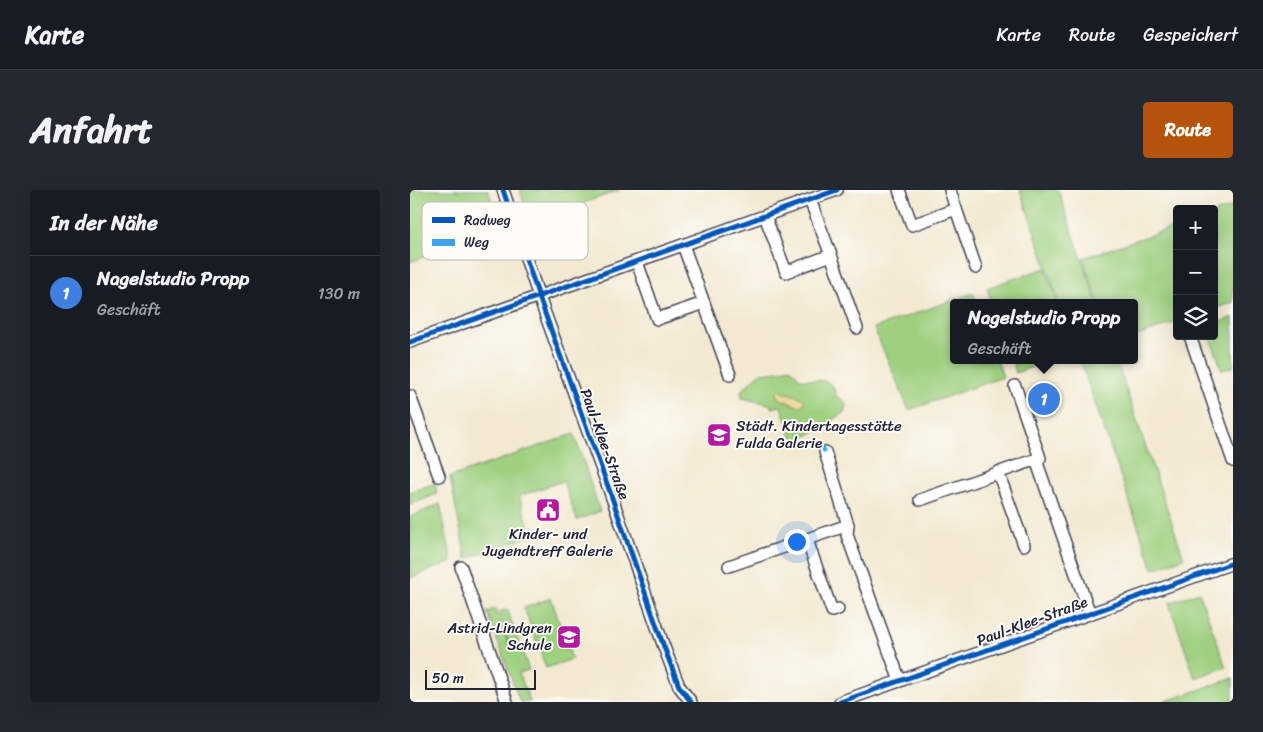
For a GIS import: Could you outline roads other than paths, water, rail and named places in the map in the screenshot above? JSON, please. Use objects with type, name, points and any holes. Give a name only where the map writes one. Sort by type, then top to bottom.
[{"type":"street","name":"Paul-Klee-Straße","points":[[503,190],[507,202]]},
{"type":"street","points":[[410,342],[837,190]]},
{"type":"street","points":[[899,190],[912,225],[956,209]]},
{"type":"street","points":[[950,190],[976,268]]},
{"type":"street","points":[[810,200],[857,328]]},
{"type":"street","points":[[765,216],[786,272],[831,255]]},
{"type":"street","points":[[684,245],[730,375]]},
{"type":"street","name":"Paul-Klee-Straße","points":[[527,260],[674,676],[691,702]]},
{"type":"street","points":[[637,262],[657,318],[704,303]]},
{"type":"street","points":[[1191,340],[1233,461]]},
{"type":"street","points":[[920,500],[1040,458],[1015,386]]},
{"type":"street","points":[[410,396],[439,476]]},
{"type":"street","points":[[825,452],[848,525],[847,535],[900,681]]},
{"type":"street","points":[[1036,460],[1090,614]]},
{"type":"street","points":[[998,472],[1024,545]]},
{"type":"street","points":[[729,566],[848,525]]},
{"type":"street","points":[[807,540],[832,611],[838,609]]},
{"type":"street","name":"Paul-Klee-Straße","points":[[840,702],[1233,563]]},
{"type":"street","points":[[461,567],[507,702]]},
{"type":"place","name":"Nagelstudio Propp","points":[[1044,399]]},
{"type":"place","name":"Städt. Kindertagesstätte Fulda Galerie","points":[[719,435]]},
{"type":"place","name":"Kinder- und Jugendtreff Galerie","points":[[548,510]]},
{"type":"place","name":"Astrid-Lindgren Schule","points":[[569,637]]}]
